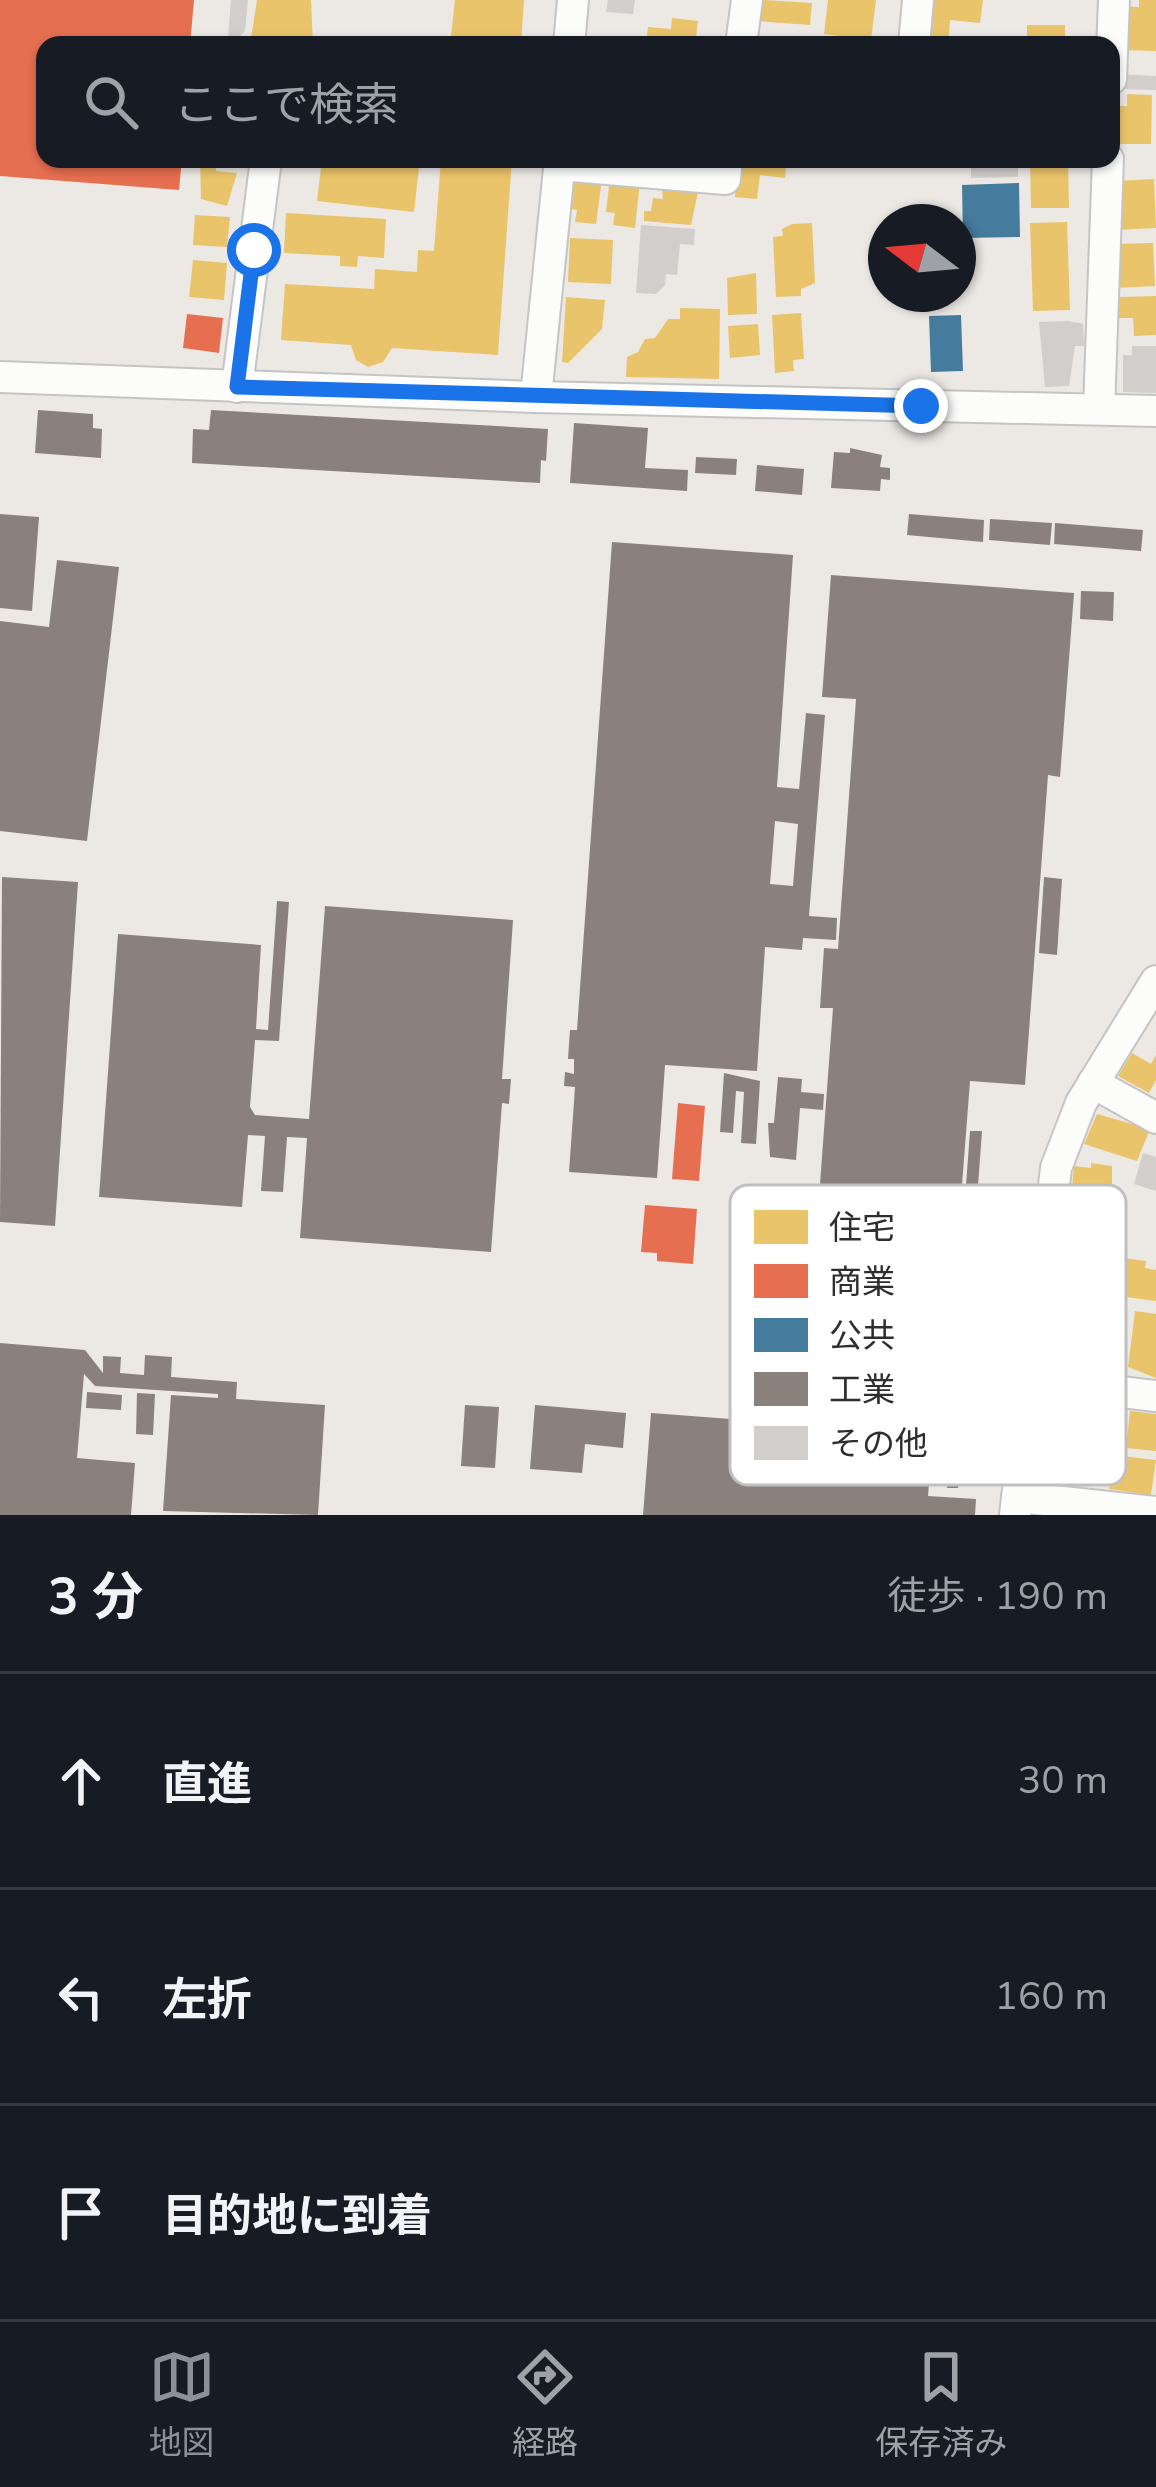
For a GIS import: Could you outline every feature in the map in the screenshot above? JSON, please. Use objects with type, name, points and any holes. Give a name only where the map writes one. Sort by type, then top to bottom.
[{"type":"street","points":[[570,36],[573,0]]},
{"type":"street","points":[[742,36],[747,0]]},
{"type":"street","points":[[915,36],[918,0]]},
{"type":"street","points":[[1113,36],[1114,0]]},
{"type":"street","points":[[237,387],[265,168]]},
{"type":"street","points":[[536,397],[559,168]]},
{"type":"street","points":[[618,168],[725,179],[726,168]]},
{"type":"street","points":[[1100,410],[1108,168]]},
{"type":"street","points":[[0,377],[536,397],[1156,411]]},
{"type":"street","points":[[1054,1185],[1056,1168],[1093,1082],[1156,981]]},
{"type":"street","points":[[1093,1082],[1156,1118]]},
{"type":"street","points":[[1126,1392],[1156,1396]]},
{"type":"street","points":[[1016,1506],[1156,1512]]},
{"type":"building: 住宅","points":[[257,0],[311,0],[313,36],[251,36]]},
{"type":"building: 住宅","points":[[455,0],[524,0],[522,36],[451,36]]},
{"type":"building: 住宅","points":[[765,0],[812,3],[810,25],[756,21],[758,4]]},
{"type":"building: 住宅","points":[[828,0],[876,0],[872,36],[824,34]]},
{"type":"building: 住宅","points":[[930,0],[983,0],[980,23],[950,20],[949,36],[927,36]]},
{"type":"building: 住宅","points":[[1139,0],[1156,0],[1156,51],[1122,50],[1123,6],[1139,7]]},
{"type":"building: 住宅","points":[[672,18],[698,21],[696,36],[647,36],[648,27],[671,29]]},
{"type":"building: 住宅","points":[[1027,25],[1065,25],[1065,36],[1027,36]]},
{"type":"building: 住宅","points":[[1127,94],[1152,95],[1151,144],[1120,144],[1120,106],[1127,106]]},
{"type":"building: 住宅","points":[[200,168],[237,173],[227,206],[201,199]]},
{"type":"building: 住宅","points":[[321,168],[419,168],[414,212],[317,201]]},
{"type":"building: 住宅","points":[[440,168],[511,168],[498,355],[392,348],[383,362],[368,367],[356,360],[351,345],[281,340],[285,284],[374,289],[375,269],[417,272],[418,250],[434,251]]},
{"type":"building: 住宅","points":[[738,168],[786,168],[785,178],[760,175],[757,199],[735,197]]},
{"type":"building: 住宅","points":[[1030,168],[1068,168],[1069,208],[1031,208]]},
{"type":"building: 住宅","points":[[571,175],[602,179],[596,224],[575,222],[577,210],[567,208]]},
{"type":"building: 住宅","points":[[610,178],[640,182],[635,228],[613,225],[615,213],[606,212]]},
{"type":"building: 住宅","points":[[1154,179],[1156,228],[1115,230],[1117,181]]},
{"type":"building: 住宅","points":[[662,190],[698,192],[691,225],[644,221],[644,211],[651,211],[653,198],[663,199]]},
{"type":"building: 住宅","points":[[286,213],[386,219],[384,258],[358,256],[357,267],[340,266],[340,256],[284,253]]},
{"type":"building: 住宅","points":[[195,215],[230,217],[227,247],[193,245]]},
{"type":"building: 住宅","points":[[1067,222],[1070,310],[1033,311],[1030,223]]},
{"type":"building: 住宅","points":[[812,223],[815,283],[801,289],[801,296],[776,297],[773,237],[783,236],[782,229],[792,224]]},
{"type":"building: 住宅","points":[[570,238],[613,240],[611,284],[568,282]]},
{"type":"building: 住宅","points":[[1153,243],[1155,286],[1113,288],[1115,244]]},
{"type":"building: 住宅","points":[[193,260],[227,263],[224,300],[189,297]]},
{"type":"building: 住宅","points":[[756,273],[757,314],[728,315],[727,278]]},
{"type":"building: 住宅","points":[[1156,296],[1156,335],[1134,336],[1133,318],[1118,318],[1118,297]]},
{"type":"building: 住宅","points":[[566,297],[605,300],[602,329],[568,363],[562,362]]},
{"type":"building: 住宅","points":[[680,308],[720,309],[719,379],[626,377],[627,357],[638,352],[645,339],[655,338],[668,319],[680,319]]},
{"type":"building: 住宅","points":[[801,313],[804,359],[793,360],[794,371],[775,373],[772,315]]},
{"type":"building: 住宅","points":[[758,324],[760,355],[730,358],[728,326]]},
{"type":"building: 住宅","points":[[1132,1053],[1151,1064],[1156,1055],[1156,1080],[1149,1093],[1118,1076]]},
{"type":"building: 住宅","points":[[1097,1114],[1150,1129],[1137,1161],[1084,1144]]},
{"type":"building: 住宅","points":[[1091,1163],[1112,1166],[1112,1185],[1072,1185],[1074,1166],[1091,1168]]},
{"type":"building: 住宅","points":[[1126,1258],[1146,1261],[1145,1268],[1156,1270],[1156,1301],[1126,1297]]},
{"type":"building: 住宅","points":[[1135,1311],[1156,1314],[1156,1378],[1128,1367]]},
{"type":"building: 住宅","points":[[1130,1411],[1156,1414],[1156,1451],[1126,1448]]},
{"type":"building: 住宅","points":[[1126,1457],[1156,1460],[1151,1495],[1109,1489],[1109,1485],[1126,1485]]},
{"type":"building: 商業","points":[[0,0],[194,0],[191,36],[36,36],[36,168],[181,168],[179,190],[0,176]]},
{"type":"building: 商業","points":[[187,314],[223,318],[219,353],[183,348]]},
{"type":"building: 商業","points":[[678,1103],[705,1106],[699,1181],[672,1179]]},
{"type":"building: 商業","points":[[645,1205],[697,1209],[693,1264],[657,1261],[657,1253],[641,1252]]},
{"type":"building: 公共","points":[[1019,183],[1020,237],[976,238],[976,204],[962,204],[962,185]]},
{"type":"building: 公共","points":[[961,315],[963,371],[931,372],[929,316]]},
{"type":"building: 工業","points":[[38,410],[93,414],[93,428],[102,429],[101,458],[35,453]]},
{"type":"building: 工業","points":[[211,410],[548,429],[546,461],[541,460],[540,483],[192,463],[193,429],[209,430]]},
{"type":"building: 工業","points":[[574,423],[648,428],[645,468],[688,470],[687,491],[570,483]]},
{"type":"building: 工業","points":[[850,448],[882,455],[880,467],[890,468],[890,480],[881,479],[880,491],[831,488],[834,452],[850,453]]},
{"type":"building: 工業","points":[[696,457],[737,459],[736,475],[695,473]]},
{"type":"building: 工業","points":[[757,465],[804,469],[802,495],[755,491]]},
{"type":"building: 工業","points":[[0,514],[39,517],[32,611],[0,608]]},
{"type":"building: 工業","points":[[909,514],[984,520],[983,542],[907,535]]},
{"type":"building: 工業","points":[[990,519],[1052,523],[1050,545],[989,540]]},
{"type":"building: 工業","points":[[1055,523],[1143,530],[1141,551],[1054,544]]},
{"type":"building: 工業","points":[[612,542],[793,555],[777,787],[799,789],[806,713],[825,715],[809,916],[837,918],[836,940],[803,938],[802,950],[765,947],[757,1071],[665,1065],[657,1178],[569,1172],[575,1087],[564,1086],[565,1072],[574,1074],[574,1059],[568,1059],[570,1030],[577,1030]],"holes":[[[775,821],[798,824],[793,886],[770,884]]]},
{"type":"building: 工業","points":[[57,560],[119,567],[87,841],[0,831],[0,621],[49,627]]},
{"type":"building: 工業","points":[[831,575],[1074,593],[1060,777],[1048,775],[1025,1085],[970,1081],[962,1185],[820,1185],[833,1008],[820,1008],[824,948],[838,949],[856,699],[822,697]]},
{"type":"building: 工業","points":[[1081,591],[1114,592],[1113,621],[1080,619]]},
{"type":"building: 工業","points":[[2,877],[78,882],[55,1226],[0,1222]]},
{"type":"building: 工業","points":[[1044,877],[1062,879],[1057,955],[1039,953]]},
{"type":"building: 工業","points":[[277,901],[289,902],[279,1041],[255,1040],[250,1107],[255,1115],[309,1119],[325,906],[513,920],[502,1079],[511,1079],[509,1104],[502,1103],[491,1252],[300,1238],[307,1138],[287,1137],[283,1192],[261,1191],[265,1136],[248,1135],[242,1207],[99,1197],[118,934],[261,945],[256,1029],[268,1030]]},
{"type":"building: 工業","points":[[724,1073],[760,1081],[756,1144],[741,1143],[744,1092],[736,1091],[733,1133],[720,1132]]},
{"type":"building: 工業","points":[[778,1077],[802,1079],[801,1092],[824,1094],[823,1110],[800,1108],[796,1160],[770,1157],[768,1123],[774,1123]]},
{"type":"building: 工業","points":[[970,1131],[982,1131],[978,1185],[966,1185]]},
{"type":"building: 工業","points":[[0,1343],[85,1350],[103,1373],[103,1356],[121,1357],[120,1373],[144,1375],[145,1355],[172,1357],[171,1377],[237,1382],[236,1399],[325,1405],[318,1515],[163,1511],[171,1395],[218,1398],[218,1394],[95,1386],[84,1374],[77,1458],[135,1463],[131,1515],[0,1515]]},
{"type":"building: 工業","points":[[87,1392],[122,1395],[121,1410],[86,1408]]},
{"type":"building: 工業","points":[[137,1393],[155,1394],[153,1435],[136,1434]]},
{"type":"building: 工業","points":[[465,1405],[499,1407],[495,1468],[461,1466]]},
{"type":"building: 工業","points":[[535,1405],[626,1413],[623,1448],[585,1444],[582,1473],[530,1469]]},
{"type":"building: 工業","points":[[651,1413],[730,1419],[730,1485],[929,1485],[928,1496],[976,1499],[975,1515],[643,1515]]},
{"type":"building: その他","points":[[231,0],[248,0],[245,31],[228,36]]},
{"type":"building: その他","points":[[608,0],[635,0],[633,14],[606,12]]},
{"type":"building: その他","points":[[1120,74],[1156,76],[1156,90],[1120,89]]},
{"type":"building: その他","points":[[971,168],[1018,168],[1018,177],[971,178]]},
{"type":"building: その他","points":[[641,225],[695,229],[694,245],[680,244],[677,275],[666,274],[665,285],[656,294],[636,293]]},
{"type":"building: その他","points":[[1039,322],[1083,324],[1084,346],[1075,346],[1069,386],[1045,387]]},
{"type":"building: その他","points":[[1132,346],[1156,346],[1156,393],[1123,392],[1123,355],[1132,355]]},
{"type":"building: その他","points":[[1143,1153],[1156,1157],[1156,1191],[1134,1184]]},
{"type":"route","points":[[254,250],[237,387],[921,406]]}]
